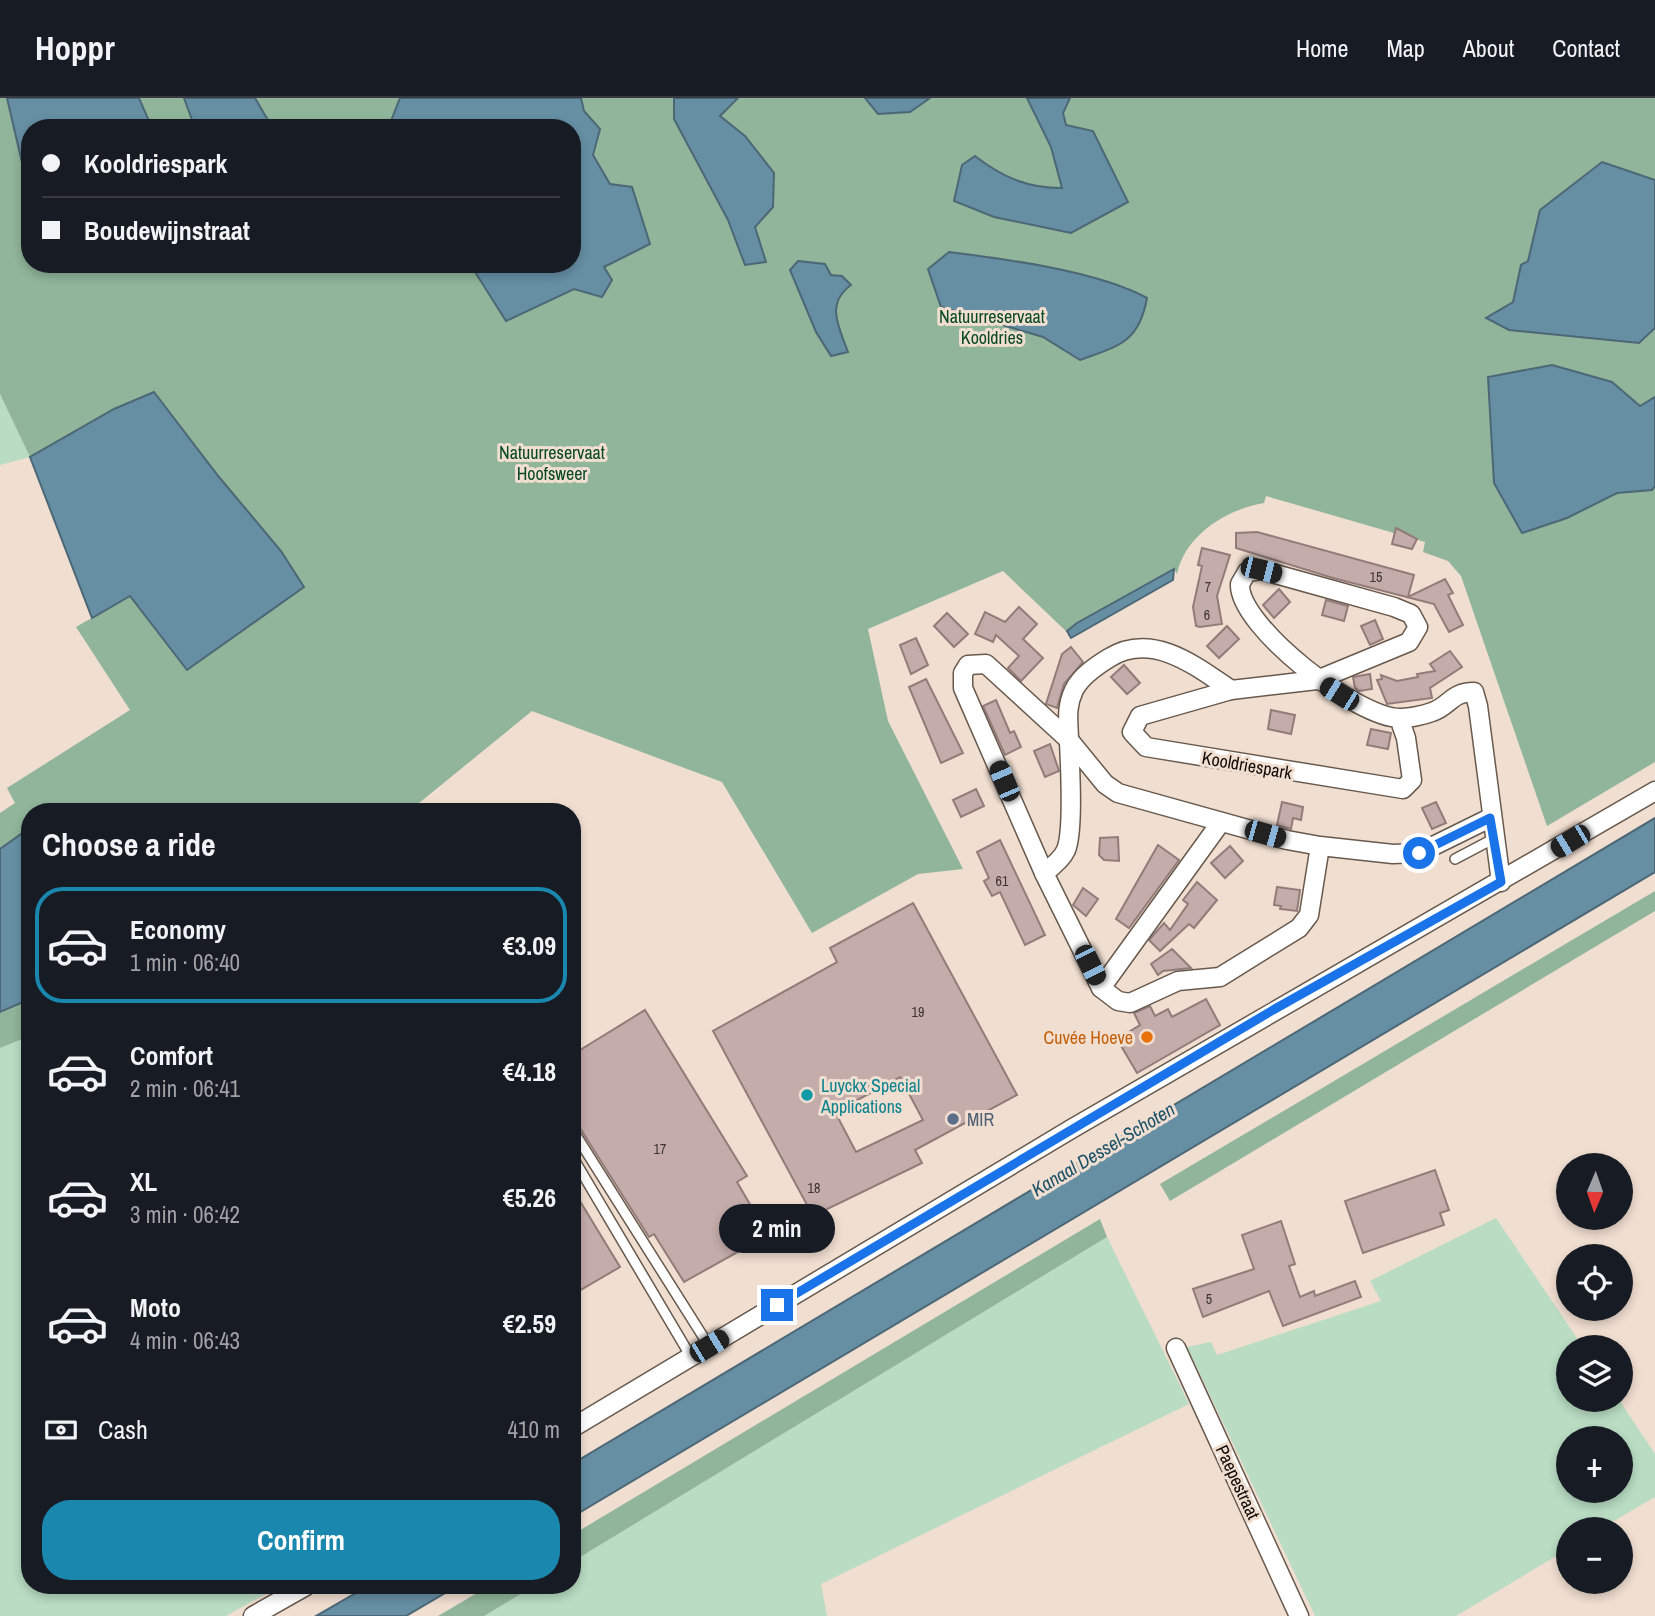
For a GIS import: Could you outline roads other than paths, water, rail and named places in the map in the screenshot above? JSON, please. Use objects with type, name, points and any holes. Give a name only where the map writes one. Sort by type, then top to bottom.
[{"type":"street","name":"Kooldriespark","points":[[1399,718],[1412,772],[1412,780],[1403,789],[1146,747],[1132,732],[1140,716],[1153,709],[1231,690],[1317,680],[1409,642],[1418,627],[1411,614],[1336,589],[1261,570],[1247,572],[1240,584],[1244,605],[1317,680],[1362,707],[1399,718],[1434,712],[1459,692],[1474,692],[1501,882]]},
{"type":"street","points":[[1044,873],[1066,850],[1069,832],[1069,740],[1066,718],[1074,689],[1092,668],[1116,654],[1140,650],[1171,651],[1231,690]]},
{"type":"street","points":[[1320,846],[1309,915],[1299,928],[1220,976],[1178,981],[1130,1003],[1118,1001],[1101,988],[1044,873],[963,688],[963,673],[968,665],[986,664],[1069,740],[1105,784],[1118,793],[1221,822],[1320,846],[1393,855],[1419,853],[1490,818]]},
{"type":"street","points":[[581,1423],[1273,1010],[1501,882],[1655,791]]},
{"type":"street","points":[[1101,988],[1221,822]]},
{"type":"street","name":"Paepestraat","points":[[1176,1348],[1299,1616]]},
{"type":"street","points":[[253,1616],[292,1594]]},
{"type":"lane","points":[[1455,859],[1493,839]]},
{"type":"lane","points":[[581,1143],[709,1346]]},
{"type":"lane","points":[[581,1171],[691,1357]]},
{"type":"water","points":[[7,98],[139,98],[148,119],[21,119],[21,158]]},
{"type":"water","points":[[184,98],[255,98],[267,119],[192,119]]},
{"type":"water","points":[[400,98],[581,98],[584,111],[600,129],[593,155],[610,184],[632,187],[650,244],[604,267],[612,280],[602,297],[574,289],[506,321],[476,273],[581,273],[581,119],[392,119]]},
{"type":"water","points":[[674,98],[738,98],[720,116],[745,136],[774,173],[773,207],[755,227],[766,262],[745,265],[728,220],[674,119]]},
{"type":"water","points":[[865,98],[930,98],[910,112],[878,114]]},
{"type":"water","points":[[1027,98],[1070,98],[1063,113],[1066,125],[1093,131],[1128,202],[1071,233],[994,217],[954,201],[962,165],[975,156],[1016,180],[1037,186],[1062,188],[1051,147]]},
{"type":"water","points":[[1602,162],[1655,180],[1655,328],[1639,343],[1509,330],[1486,318],[1513,302],[1521,265],[1528,261],[1540,210]]},
{"type":"water","points":[[949,252],[1078,273],[1127,289],[1147,298],[1139,325],[1125,341],[1080,360],[1043,337],[941,307],[928,269]]},
{"type":"water","points":[[798,261],[825,264],[831,275],[842,276],[851,285],[843,292],[836,308],[838,325],[848,352],[831,356],[816,332],[790,270]]},
{"type":"water","points":[[1552,365],[1612,382],[1640,406],[1655,397],[1655,486],[1652,490],[1617,493],[1567,518],[1522,533],[1494,483],[1488,377]]},
{"type":"water","points":[[154,392],[219,477],[281,551],[304,587],[187,670],[130,596],[92,618],[30,457],[114,409]]},
{"type":"water","points":[[1174,569],[1173,580],[1071,638],[1067,631],[1077,623]]},
{"type":"water","name":"Kanaal Dessel-Schoten","points":[[1655,818],[1655,872],[581,1512],[581,1459]]},
{"type":"water","points":[[21,834],[21,1003],[0,1012],[0,849]]},
{"type":"water","points":[[354,1594],[443,1594],[406,1616],[316,1616]]},
{"type":"place","name":"Cuvée Hoeve","points":[[1147,1037]]},
{"type":"place","name":"Luyckx Special Applications","points":[[807,1095]]},
{"type":"place","name":"MIR","points":[[953,1119]]},
{"type":"park label","name":"Natuurreservaat Kooldries","points":[[992,326]]},
{"type":"park label","name":"Natuurreservaat Hoofsweer","points":[[552,462]]}]
